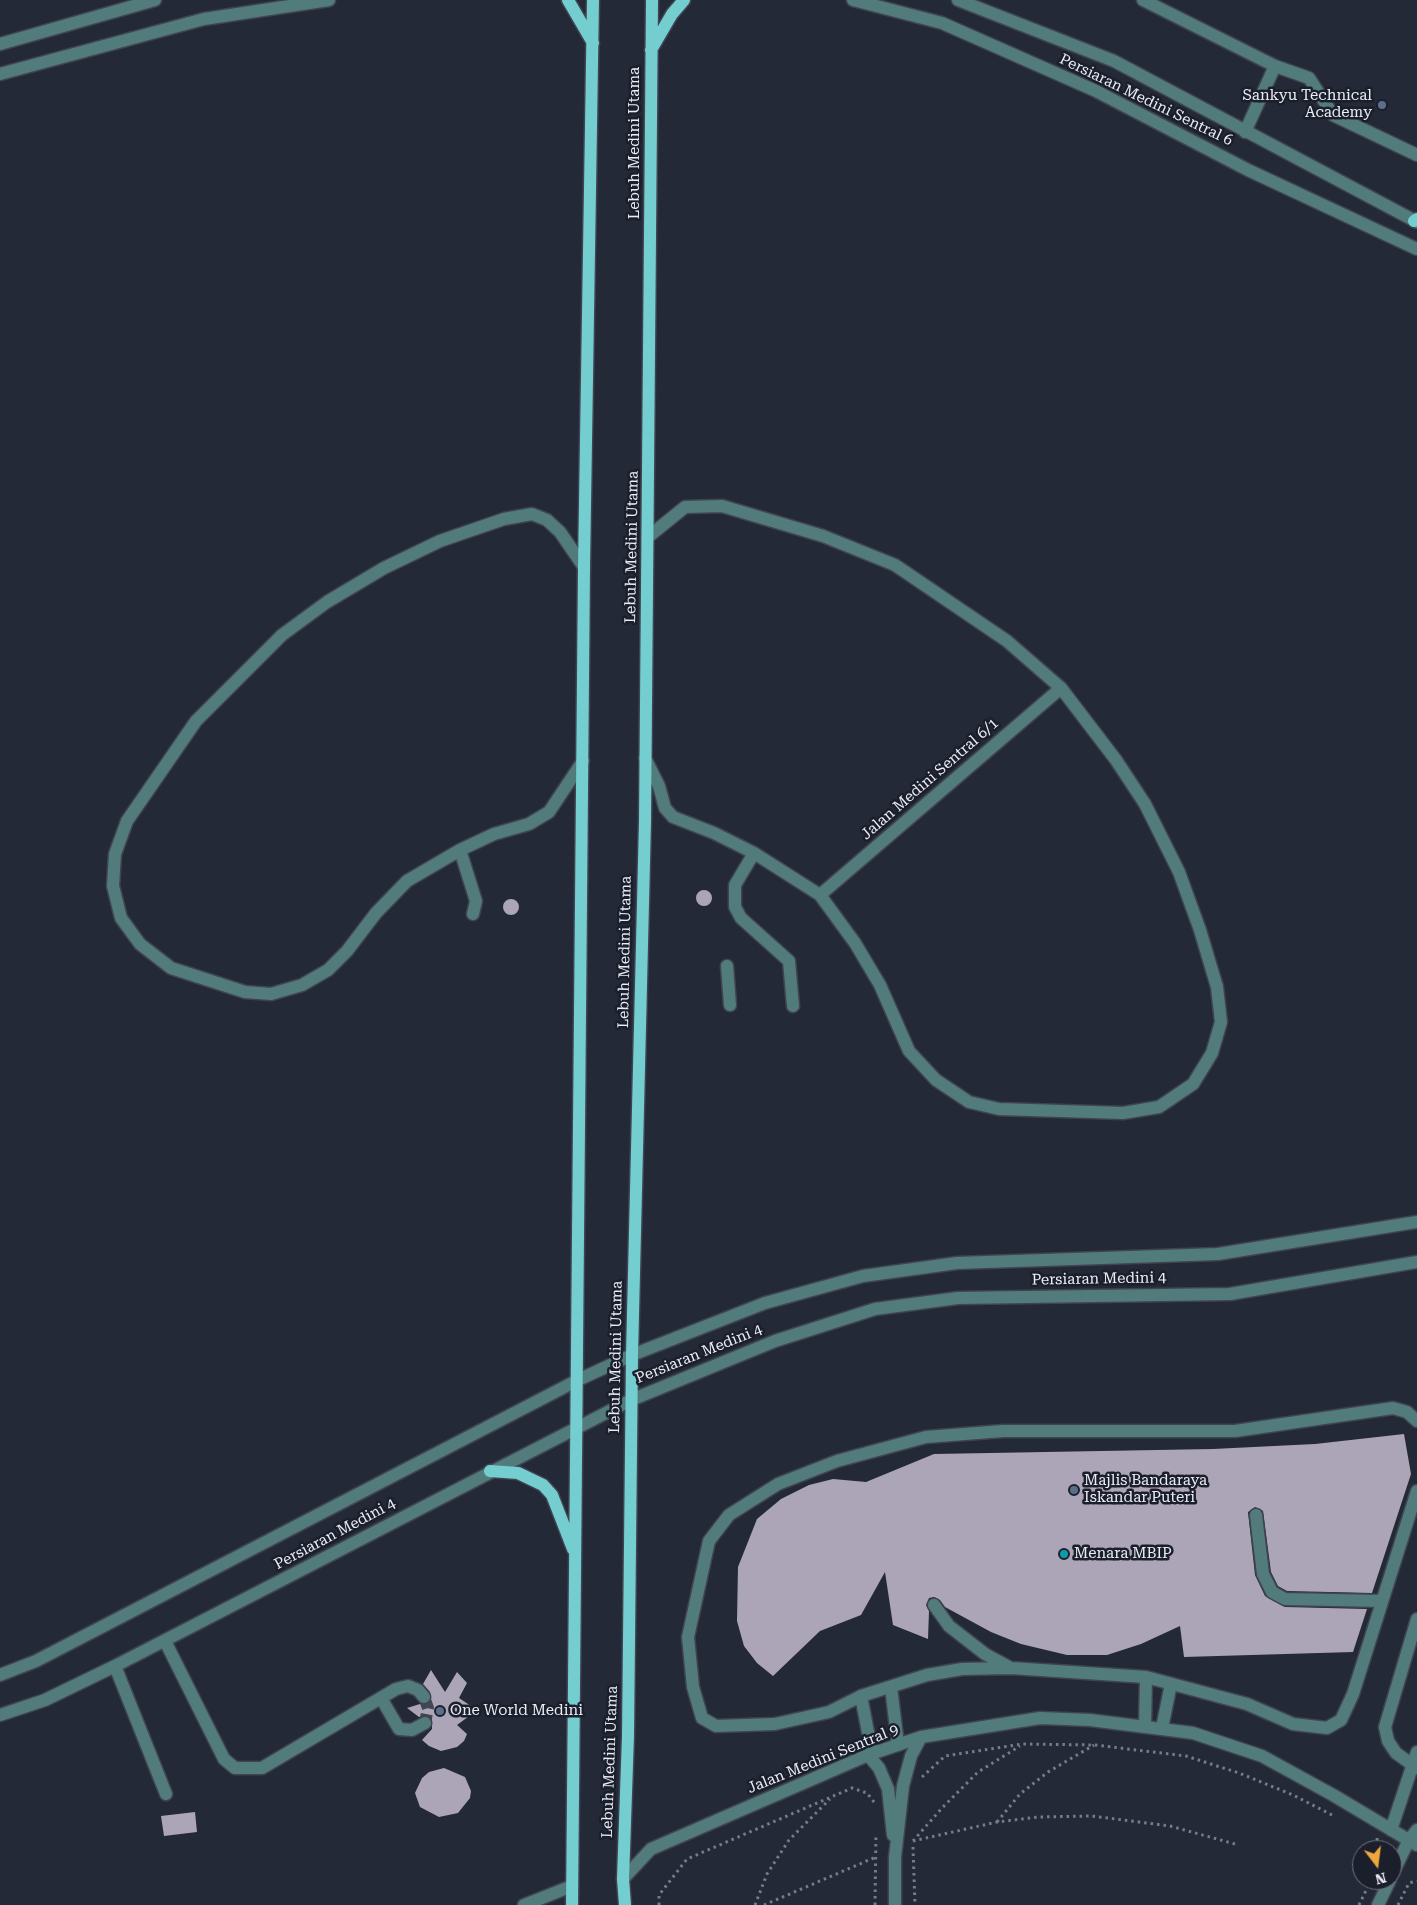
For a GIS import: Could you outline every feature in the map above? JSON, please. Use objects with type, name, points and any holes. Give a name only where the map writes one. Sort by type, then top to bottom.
[{"type":"main road","points":[[568,0],[594,45]]},
{"type":"main road","points":[[572,1905],[584,567],[594,45],[593,0]]},
{"type":"main road","name":"Lebuh Medini Utama","points":[[625,1905],[623,1879],[628,1736],[631,1400],[645,758],[652,0]]},
{"type":"main road","points":[[652,50],[672,14],[684,0]]},
{"type":"main road","points":[[490,1471],[518,1473],[543,1485],[552,1495],[576,1556]]},
{"type":"street","points":[[0,44],[155,0]]},
{"type":"street","points":[[0,74],[204,19],[329,0]]},
{"type":"street","name":"Persiaran Medini Sentral 6","points":[[853,0],[942,23],[1096,91],[1248,170],[1417,249]]},
{"type":"street","name":"Persiaran Medini Sentral 6","points":[[958,0],[1114,61],[1416,221]]},
{"type":"street","points":[[1143,0],[1275,66],[1309,78],[1333,114],[1417,155]]},
{"type":"street","points":[[1245,132],[1275,66]]},
{"type":"street","points":[[645,758],[659,786],[665,808],[673,817],[714,833],[754,853],[820,895],[855,943],[880,985],[909,1051],[936,1080],[969,1102],[1000,1109],[1123,1114],[1159,1107],[1193,1084],[1212,1054],[1220,1022],[1217,987],[1200,930],[1179,872],[1145,804],[1116,760],[1061,688],[1007,641],[895,565],[823,536],[722,506],[686,507],[648,537]]},
{"type":"street","points":[[583,761],[549,812],[529,824],[494,834],[460,850],[407,881],[376,913],[347,951],[328,970],[302,985],[271,994],[245,992],[171,968],[140,944],[121,918],[113,886],[115,854],[127,821],[196,721],[282,635],[327,602],[384,568],[440,541],[504,518],[532,514],[547,520],[560,532],[584,567]]},
{"type":"street","name":"Jalan Medini Sentral 6/1","points":[[820,895],[1061,688]]},
{"type":"street","points":[[460,850],[476,901],[474,914]]},
{"type":"street","points":[[754,853],[735,885],[735,907],[741,918],[789,961],[793,1006]]},
{"type":"street","points":[[727,966],[730,1005]]},
{"type":"street","name":"Persiaran Medini 4","points":[[0,1675],[36,1661],[578,1380],[632,1355],[765,1303],[864,1276],[957,1263],[1218,1254],[1417,1222]]},
{"type":"street","name":"Persiaran Medini 4","points":[[0,1715],[45,1700],[115,1666],[631,1400],[775,1341],[875,1309],[958,1298],[1230,1294],[1417,1262]]},
{"type":"street","points":[[1417,1421],[1407,1412],[1393,1408],[1235,1430],[1003,1430],[926,1437],[838,1460],[778,1484],[729,1515],[709,1540],[688,1637],[694,1687],[702,1718],[716,1726],[775,1724],[829,1712],[860,1696],[927,1675],[962,1669],[1011,1668],[1146,1677],[1247,1704],[1293,1724],[1327,1728],[1341,1720],[1353,1694],[1417,1491]]},
{"type":"street","points":[[1256,1515],[1256,1532],[1263,1574],[1272,1592],[1285,1599],[1382,1601]]},
{"type":"street","points":[[934,1605],[954,1631],[985,1654],[1011,1668]]},
{"type":"street","points":[[1415,1767],[1396,1753],[1388,1741],[1385,1727],[1417,1620]]},
{"type":"street","points":[[165,1641],[224,1758],[235,1768],[262,1768],[382,1698],[408,1686],[418,1690],[424,1697]]},
{"type":"street","points":[[115,1666],[166,1794]]},
{"type":"street","points":[[1145,1725],[1146,1677]]},
{"type":"street","points":[[1162,1728],[1171,1684]]},
{"type":"street","points":[[891,1687],[898,1745]]},
{"type":"street","points":[[860,1696],[870,1754],[888,1789],[895,1857],[895,1905]]},
{"type":"street","points":[[382,1698],[399,1729],[412,1730],[425,1723]]},
{"type":"street","name":"Jalan Medini Sentral 9","points":[[623,1879],[651,1849],[870,1754],[921,1737],[1040,1718],[1145,1725],[1193,1733],[1262,1756],[1413,1843]]},
{"type":"street","points":[[895,1857],[903,1786],[911,1756],[921,1737]]},
{"type":"street","points":[[1391,1830],[1415,1767],[1417,1752]]},
{"type":"street","points":[[1402,1860],[1413,1843],[1417,1830]]},
{"type":"street","points":[[524,1905],[572,1886]]},
{"type":"street","points":[[1378,1905],[1385,1890]]},
{"type":"path","points":[[913,1841],[942,1808],[978,1772],[1022,1744]]},
{"type":"path","points":[[915,1783],[945,1756],[1022,1744],[1095,1745],[1186,1756],[1239,1772],[1293,1795],[1335,1816]]},
{"type":"path","points":[[997,1822],[1020,1794],[1041,1777],[1095,1745]]},
{"type":"path","points":[[659,1905],[658,1895],[687,1859],[852,1788],[867,1794],[877,1805]]},
{"type":"path","points":[[755,1905],[767,1874],[789,1840],[833,1796]]},
{"type":"path","points":[[913,1841],[997,1822],[1039,1817],[1092,1816],[1170,1826],[1235,1844]]},
{"type":"path","points":[[876,1831],[876,1905]]},
{"type":"path","points":[[913,1832],[915,1905]]},
{"type":"path","points":[[1368,1833],[1377,1837],[1377,1840]]},
{"type":"path","points":[[764,1905],[876,1857]]},
{"type":"path","points":[[1398,1905],[1409,1883],[1417,1881]]},
{"type":"path","points":[[1359,1905],[1366,1890]]},
{"type":"building","points":[[704,890],[712,898],[704,906],[696,898]]},
{"type":"building","points":[[511,899],[519,907],[511,915],[503,907]]},
{"type":"building","name":"Menara MBIP","points":[[1404,1434],[1411,1474],[1372,1593],[1287,1591],[1278,1586],[1271,1572],[1263,1511],[1255,1507],[1248,1512],[1255,1575],[1265,1596],[1285,1607],[1367,1609],[1353,1652],[1184,1657],[1180,1626],[1141,1644],[1107,1655],[1067,1655],[1021,1644],[991,1632],[945,1607],[940,1600],[934,1597],[929,1598],[926,1605],[929,1611],[928,1639],[893,1625],[885,1572],[861,1615],[820,1631],[773,1676],[757,1663],[744,1646],[737,1621],[738,1567],[757,1519],[781,1499],[809,1485],[833,1479],[866,1482],[934,1454],[1213,1449],[1315,1444]]},
{"type":"building","points":[[431,1670],[445,1692],[457,1672],[467,1683],[459,1698],[471,1706],[472,1714],[457,1725],[467,1734],[464,1741],[457,1747],[441,1751],[429,1746],[422,1740],[432,1729],[432,1719],[426,1715],[419,1717],[407,1708],[420,1704],[426,1705],[431,1700],[430,1692],[423,1684]]},
{"type":"building","points":[[444,1768],[465,1777],[471,1791],[470,1798],[458,1813],[439,1817],[420,1807],[415,1793],[422,1778],[429,1772]]},
{"type":"building","points":[[195,1812],[197,1832],[164,1836],[161,1816]]},
{"type":"tunnel","points":[[424,1697],[428,1708],[425,1723]]},
{"type":"place","name":"Sankyu Technical Academy","points":[[1382,105]]},
{"type":"place","name":"Majlis Bandaraya Iskandar Puteri","points":[[1074,1490]]},
{"type":"place","name":"Menara MBIP","points":[[1064,1554]]},
{"type":"place","name":"One World Medini","points":[[440,1711]]}]
